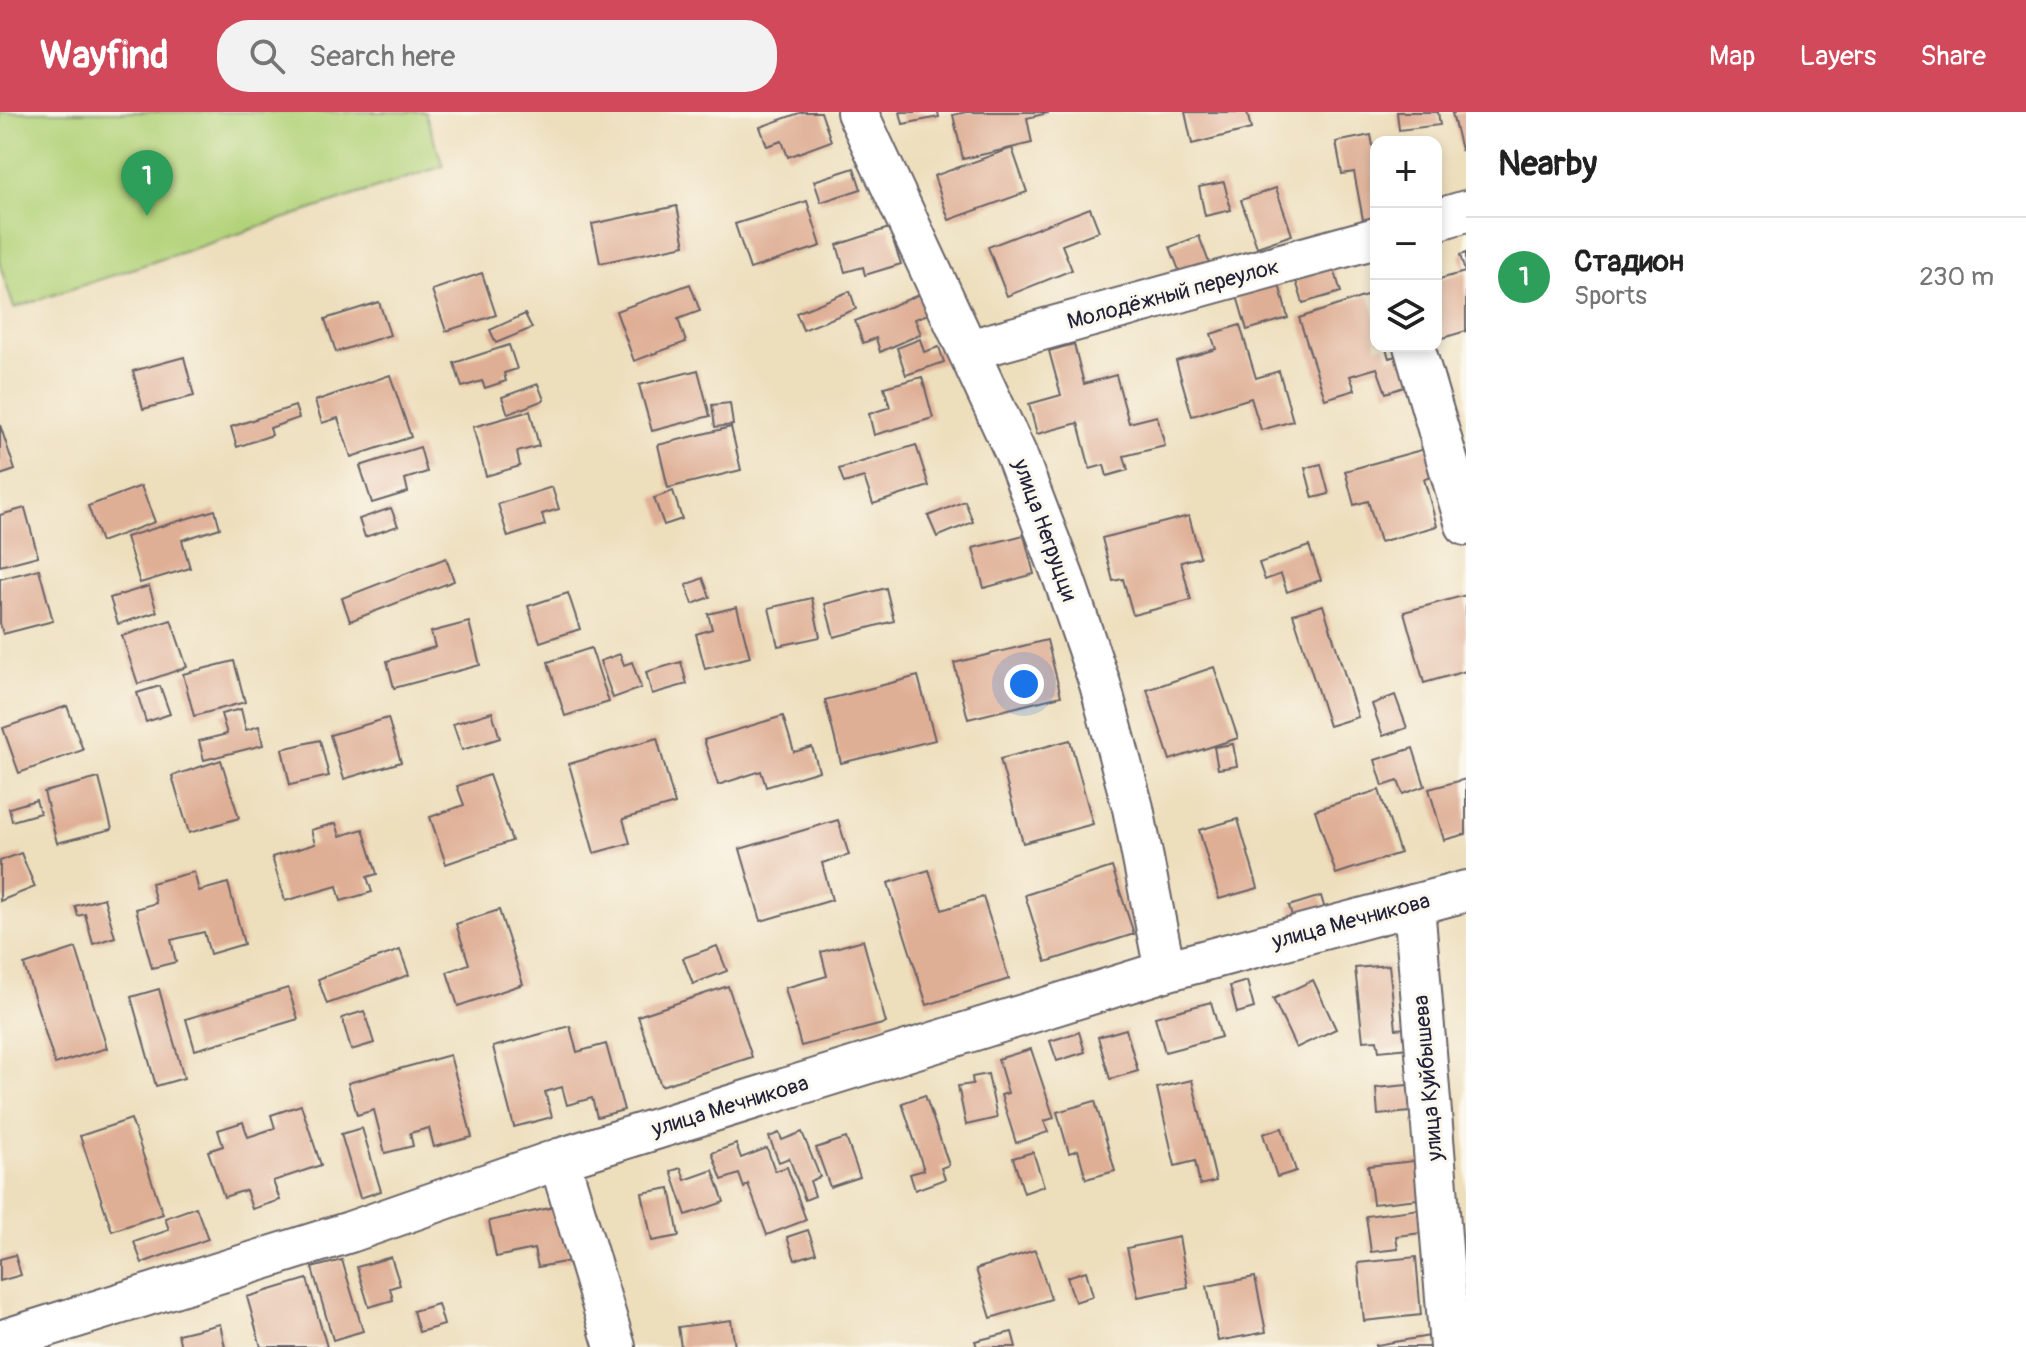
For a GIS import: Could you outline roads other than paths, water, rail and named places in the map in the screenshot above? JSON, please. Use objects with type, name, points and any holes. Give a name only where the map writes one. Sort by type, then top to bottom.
[{"type":"street","name":"улица Негруцци","points":[[857,112],[1016,454],[1100,684],[1133,808],[1165,971]]},
{"type":"street","points":[[1442,218],[1466,211]]},
{"type":"street","name":"Молодёжный переулок","points":[[969,350],[1370,240]]},
{"type":"street","points":[[1416,352],[1466,525]]},
{"type":"street","name":"улица Мечникова","points":[[0,1341],[350,1232],[559,1159],[1165,971],[1466,891]]},
{"type":"street","name":"улица Куйбышева","points":[[1414,905],[1450,1347]]},
{"type":"street","points":[[559,1159],[615,1347]]},
{"type":"place","name":"Стадион","points":[[147,216]]}]
